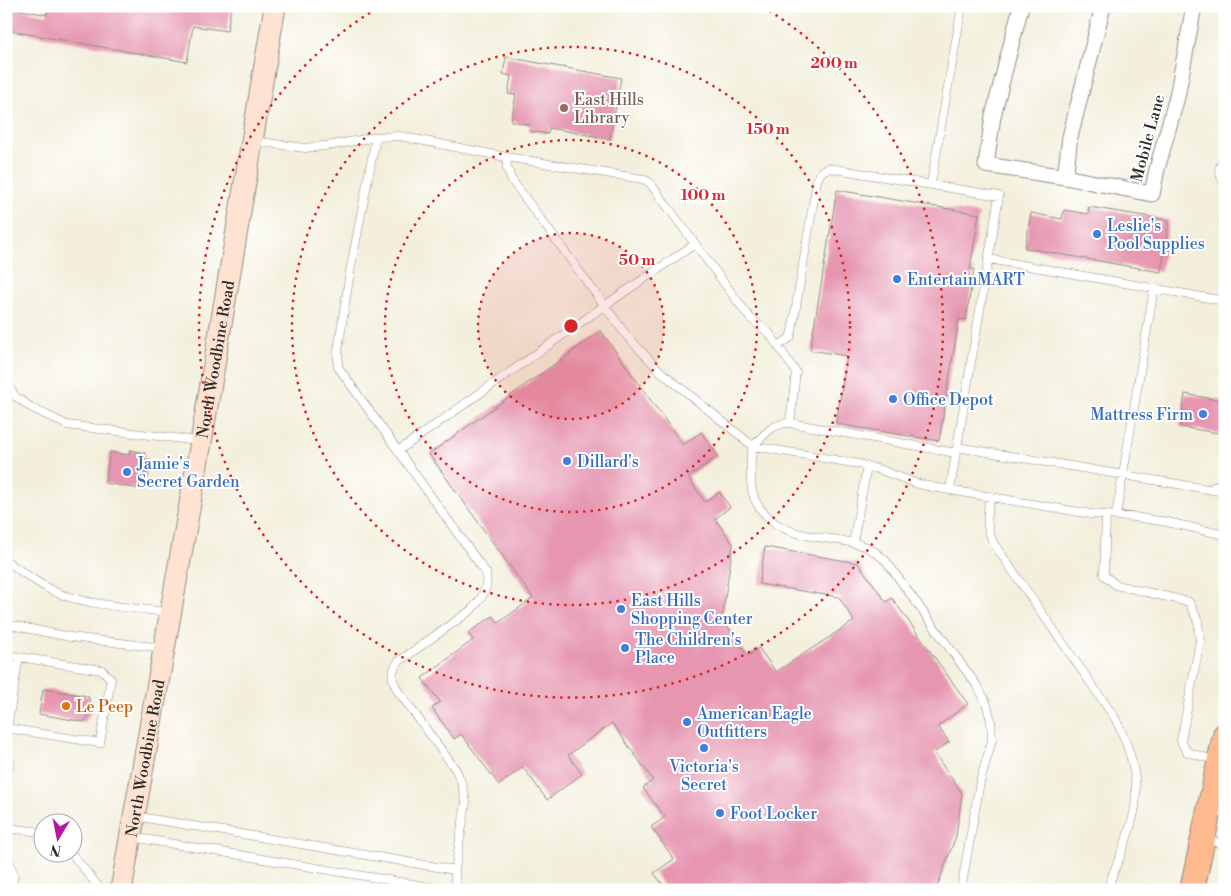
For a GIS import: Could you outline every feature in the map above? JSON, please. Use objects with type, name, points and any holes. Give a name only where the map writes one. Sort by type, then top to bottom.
[{"type":"main road","name":"North Woodbine Road","points":[[121,890],[201,442],[275,6]]},
{"type":"main road","points":[[1192,890],[1214,842],[1220,768],[1225,734]]},
{"type":"street","name":"Mobile Lane","points":[[1021,6],[993,116],[986,165],[1066,177],[1152,194],[1177,97],[1194,6]]},
{"type":"street","points":[[1066,177],[1070,137],[1104,6]]},
{"type":"lane","points":[[931,184],[962,6]]},
{"type":"lane","points":[[252,141],[305,148],[376,137],[398,136],[506,157],[643,179],[650,183],[750,318],[769,333],[796,372],[790,423]]},
{"type":"lane","points":[[376,137],[350,272],[338,350],[338,367],[486,573],[487,582],[482,597],[470,611],[398,662],[392,670],[392,680],[398,690],[456,770],[462,784],[465,808],[455,870],[458,890]]},
{"type":"lane","points":[[506,157],[511,179],[627,336],[660,371],[753,446],[867,466],[915,483],[950,490],[1091,514],[1167,522],[1225,535]]},
{"type":"lane","points":[[1225,159],[1220,166],[1219,174],[1225,184]]},
{"type":"lane","points":[[778,346],[790,338],[792,332],[817,180],[822,171],[829,168],[999,196],[950,490]]},
{"type":"lane","points":[[1225,214],[1223,223],[1225,227]]},
{"type":"lane","points":[[398,451],[695,244]]},
{"type":"lane","points":[[989,259],[1225,301]]},
{"type":"lane","points":[[1116,516],[1154,288]]},
{"type":"lane","points":[[6,383],[16,397],[32,408],[67,425],[201,442]]},
{"type":"lane","points":[[961,890],[980,782],[992,740],[991,721],[986,702],[973,681],[886,561],[874,550],[853,543],[789,531],[774,524],[761,510],[752,496],[750,466],[753,446],[771,428],[780,423],[790,423],[1225,492]]},
{"type":"lane","points":[[853,543],[867,466]]},
{"type":"lane","points":[[1210,489],[1225,481]]},
{"type":"lane","points":[[990,496],[986,522],[988,532],[994,544],[1116,718],[1129,749],[1136,794],[1133,819],[1107,890]]},
{"type":"lane","points":[[1106,515],[1104,575],[1116,585],[1189,602],[1198,621],[1200,641],[1181,741],[1187,752],[1220,768]]},
{"type":"lane","points":[[6,561],[49,589],[66,596],[82,600],[170,612]]},
{"type":"lane","points":[[6,624],[70,637],[163,648]]},
{"type":"lane","points":[[6,655],[19,657],[102,670],[111,680],[100,743],[6,728],[19,657]]},
{"type":"lane","points":[[6,762],[10,762],[6,779]]},
{"type":"lane","points":[[132,826],[455,870]]},
{"type":"lane","points":[[132,826],[448,890]]},
{"type":"lane","points":[[6,828],[32,831]]},
{"type":"lane","points":[[6,854],[14,875],[11,890]]},
{"type":"lane","points":[[80,864],[101,890]]},
{"type":"building","points":[[48,6],[217,6],[231,8],[227,31],[193,26],[187,62],[6,30],[6,7],[47,15]]},
{"type":"building","name":"East Hills Library","points":[[506,57],[621,78],[610,139],[549,128],[548,134],[529,131],[530,125],[511,121],[516,95],[508,94],[511,76],[503,74]]},
{"type":"building","name":"EntertainMART","points":[[837,190],[979,214],[970,269],[974,269],[966,320],[959,319],[939,441],[836,424],[847,356],[810,350]]},
{"type":"building","name":"Leslie's Pool Supplies","points":[[1089,207],[1169,220],[1161,272],[1025,248],[1031,213],[1062,219],[1064,210],[1088,214]]},
{"type":"building","name":"East Hills Shopping Center","points":[[601,331],[683,445],[701,432],[718,456],[688,477],[705,502],[719,492],[730,507],[715,519],[733,544],[722,618],[748,656],[759,648],[776,672],[854,621],[839,597],[759,584],[765,547],[858,563],[886,602],[892,598],[968,704],[938,726],[949,742],[934,753],[962,793],[956,836],[936,890],[667,890],[654,873],[674,859],[651,827],[665,817],[643,788],[653,780],[612,723],[568,755],[582,774],[547,800],[523,767],[499,785],[461,734],[454,739],[432,708],[440,702],[422,678],[473,640],[468,633],[493,616],[498,623],[533,598],[429,454]]},
{"type":"building","name":"Mattress Firm","points":[[1185,394],[1225,401],[1225,434],[1180,427]]},
{"type":"building","name":"Jamie's Secret Garden","points":[[130,450],[145,453],[144,459],[149,460],[144,484],[141,483],[140,489],[105,483],[110,452],[129,455]]},
{"type":"building","name":"Le Peep","points":[[43,689],[88,696],[92,707],[91,713],[84,722],[39,714]]},
{"type":"place","name":"East Hills Library","points":[[564,108]]},
{"type":"place","name":"Leslie's Pool Supplies","points":[[1097,234]]},
{"type":"place","name":"EntertainMART","points":[[897,279]]},
{"type":"place","name":"Office Depot","points":[[893,399]]},
{"type":"place","name":"Mattress Firm","points":[[1203,414]]},
{"type":"place","name":"Dillard's","points":[[567,461]]},
{"type":"place","name":"Jamie's Secret Garden","points":[[127,472]]},
{"type":"place","name":"East Hills Shopping Center","points":[[621,609]]},
{"type":"place","name":"The Children's Place","points":[[625,648]]},
{"type":"place","name":"Le Peep","points":[[66,706]]},
{"type":"place","name":"American Eagle Outfitters","points":[[687,722]]},
{"type":"place","name":"Victoria's Secret","points":[[704,748]]},
{"type":"place","name":"Foot Locker","points":[[720,813]]}]
